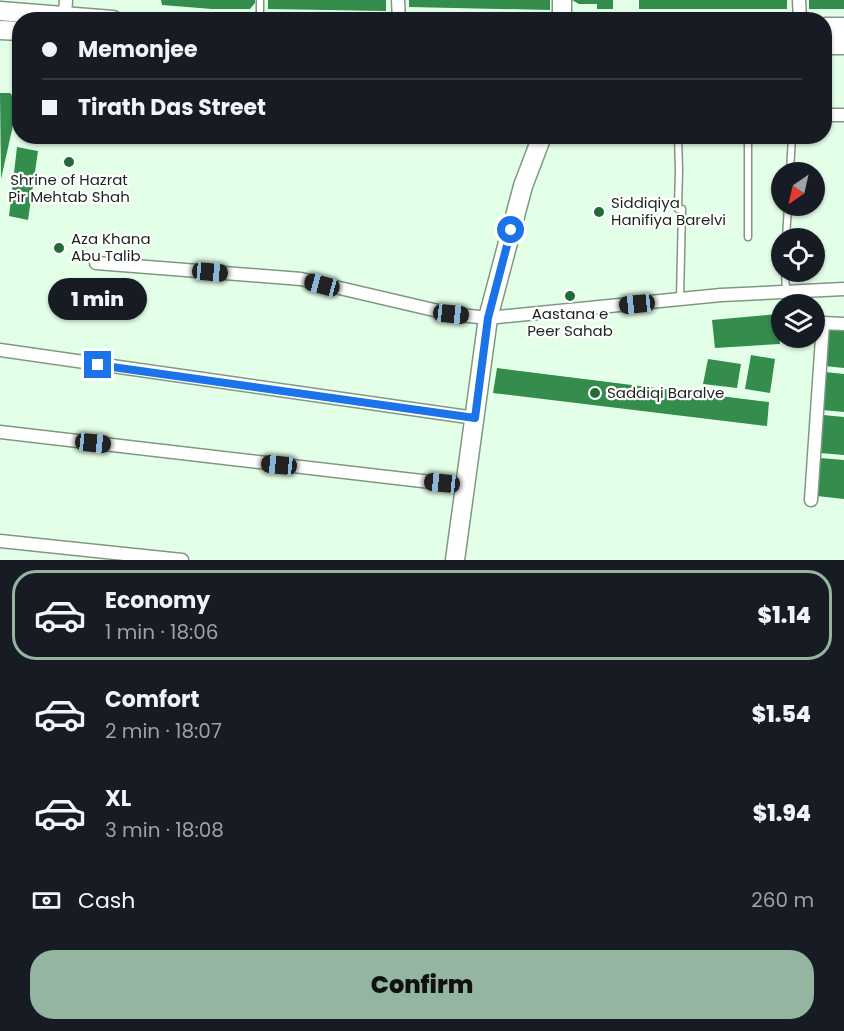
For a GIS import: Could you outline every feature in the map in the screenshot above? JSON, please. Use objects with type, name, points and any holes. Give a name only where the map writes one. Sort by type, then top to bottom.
[{"type":"street","points":[[0,11],[65,8],[81,12]]},
{"type":"street","points":[[455,560],[488,318],[523,186],[539,144]]},
{"type":"street","points":[[96,263],[301,279],[451,314],[488,318],[680,299],[844,289]]},
{"type":"street","points":[[811,500],[823,323],[844,324]]},
{"type":"street","points":[[0,350],[475,418]]},
{"type":"street","points":[[0,432],[465,486]]},
{"type":"street","points":[[0,541],[182,560]]},
{"type":"lane","points":[[678,144],[678,208],[682,209],[680,299]]},
{"type":"lane","points":[[748,144],[748,237]]},
{"type":"lane","points":[[791,162],[792,144]]},
{"type":"lane","points":[[786,282],[786,292]]},
{"type":"building","points":[[161,0],[255,0],[255,3],[250,9],[212,9],[162,5]]},
{"type":"building","points":[[268,0],[386,0],[386,11],[268,9]]},
{"type":"building","points":[[409,0],[550,0],[550,10],[409,7]]},
{"type":"building","points":[[572,0],[613,0],[613,9],[597,9],[597,4],[579,4]]},
{"type":"building","points":[[639,0],[787,0],[787,9],[639,9]]},
{"type":"building","points":[[809,0],[844,0],[844,9],[809,9]]},
{"type":"building","points":[[0,93],[10,93],[12,96],[12,130],[1,179]]},
{"type":"building","points":[[17,147],[38,151],[28,220],[9,216]]},
{"type":"building","points":[[771,315],[771,345],[715,348],[712,320]]},
{"type":"building","points":[[828,328],[844,330],[844,368],[825,366]]},
{"type":"building","points":[[751,355],[775,359],[770,393],[745,389]]},
{"type":"building","points":[[708,359],[741,364],[737,388],[703,384]]},
{"type":"building","points":[[497,368],[769,402],[767,426],[493,393]]},
{"type":"building","points":[[825,372],[844,374],[844,412],[822,410]]},
{"type":"building","points":[[823,415],[844,417],[844,455],[820,453]]},
{"type":"building","points":[[820,458],[844,460],[844,499],[817,496]]},
{"type":"place","name":"Shrine of Hazrat Pir Mehtab Shah","points":[[69,162]]},
{"type":"place","name":"Siddiqiya Hanifiya Barelvi","points":[[599,212]]},
{"type":"place","name":"Aza Khana Abu Talib","points":[[59,248]]},
{"type":"place","name":"Aastana e Peer Sahab","points":[[570,296]]},
{"type":"place","name":"Saddiqi Baralve","points":[[595,393]]},
{"type":"route","points":[[98,365],[475,418],[488,318],[511,230]]}]
